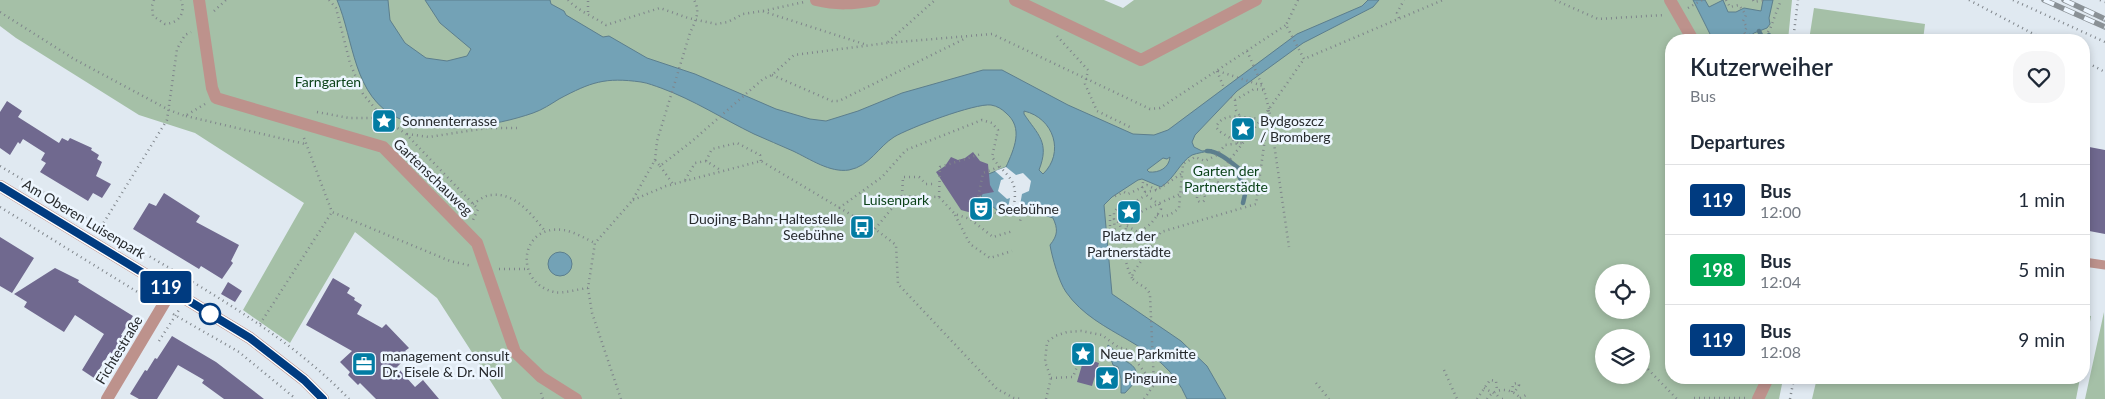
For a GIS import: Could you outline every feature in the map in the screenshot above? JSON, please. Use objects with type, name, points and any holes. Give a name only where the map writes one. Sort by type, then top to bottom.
[{"type":"street","points":[[198,0],[212,88],[216,98]]},
{"type":"street","points":[[814,0],[833,4],[849,4],[874,0]]},
{"type":"street","points":[[1015,0],[1141,60],[1256,0]]},
{"type":"street","points":[[1670,0],[1676,14],[1689,34]]},
{"type":"street","name":"Gartenschauweg","points":[[216,98],[382,147],[468,231],[477,243],[515,352],[541,377],[576,399]]},
{"type":"street","name":"Am Oberen Luisenpark","points":[[0,186],[250,338],[304,380],[323,399]]},
{"type":"street","name":"Fichtestraße","points":[[107,399],[172,290]]},
{"type":"street","points":[[1758,398],[1765,384]]},
{"type":"lane","points":[[2090,263],[2105,265]]},
{"type":"path","points":[[154,0],[152,6],[154,16],[166,24],[180,18],[183,7],[181,0]]},
{"type":"path","points":[[329,0],[336,8],[350,63],[363,94],[382,118],[406,134],[478,209]]},
{"type":"path","points":[[568,0],[573,6],[588,12],[606,25],[660,8],[722,24],[743,14],[814,0]]},
{"type":"path","points":[[588,0],[588,12]]},
{"type":"path","points":[[622,399],[592,313],[588,288],[595,243],[632,200],[655,160],[657,141],[687,42],[697,19],[698,6],[694,0]]},
{"type":"path","points":[[887,43],[935,0]]},
{"type":"path","points":[[1298,0],[1286,25],[1304,59]]},
{"type":"path","points":[[1399,18],[1397,13],[1404,0]]},
{"type":"path","points":[[1144,399],[1154,385],[1149,291],[1132,278],[1126,267],[1124,238],[1128,221],[1136,214],[1219,174],[1244,143],[1304,59],[1443,0]]},
{"type":"path","points":[[1555,0],[1598,19],[1676,14]]},
{"type":"path","points":[[1695,4],[1702,0]]},
{"type":"path","points":[[1726,0],[1730,7],[1739,5],[1746,15],[1743,21],[1747,26],[1744,32],[1745,34]]},
{"type":"path","points":[[1753,0],[1754,2],[1764,0]]},
{"type":"path","points":[[1766,34],[1782,0]]},
{"type":"path","points":[[1795,34],[1798,0]]},
{"type":"path","points":[[1970,0],[2034,34]]},
{"type":"path","points":[[2013,0],[2087,34]]},
{"type":"path","points":[[2100,0],[2105,2]]},
{"type":"path","points":[[762,11],[869,45]]},
{"type":"path","points":[[0,12],[74,59],[169,110],[185,116],[306,144]]},
{"type":"path","points":[[1048,15],[1049,26],[1088,70],[1085,84],[1097,111],[1132,128]]},
{"type":"path","points":[[105,221],[167,120],[180,41],[185,35],[204,30]]},
{"type":"path","points":[[2090,35],[2105,42]]},
{"type":"path","points":[[660,166],[691,142],[753,87],[772,75],[794,55],[887,43],[968,37],[838,101],[832,101],[772,75]]},
{"type":"path","points":[[1247,51],[1260,84],[1264,88],[1269,109],[1289,247]]},
{"type":"path","points":[[2090,64],[2105,72]]},
{"type":"path","points":[[1224,88],[1217,70],[1260,84]]},
{"type":"path","points":[[1235,100],[1254,89],[1264,88]]},
{"type":"path","points":[[1231,97],[1235,100],[1236,110],[1240,116]]},
{"type":"path","points":[[185,116],[216,98]]},
{"type":"path","points":[[1132,278],[1160,232],[1256,204],[1269,109]]},
{"type":"path","points":[[315,112],[349,118],[382,118]]},
{"type":"path","points":[[1238,143],[1219,132],[1216,128],[1224,117],[1240,116],[1251,120],[1262,118]]},
{"type":"path","points":[[839,208],[882,177],[906,150],[982,120],[992,123],[998,130],[992,156],[1000,168],[1011,177],[1017,194],[1014,207]]},
{"type":"path","points":[[299,122],[332,212],[450,261],[487,269],[527,269]]},
{"type":"path","points":[[406,134],[429,137],[487,128],[517,128]]},
{"type":"path","points":[[1265,142],[1271,138],[1274,142]]},
{"type":"path","points":[[706,161],[712,149],[737,143],[760,155],[761,161]]},
{"type":"path","points":[[1157,215],[1172,214],[1178,208],[1183,164],[1195,157],[1205,161],[1218,154],[1225,145],[1244,143]]},
{"type":"path","points":[[981,154],[940,167],[939,197],[955,214],[970,244],[990,258],[1012,250]]},
{"type":"path","points":[[655,160],[673,184]]},
{"type":"path","points":[[684,181],[695,163],[706,161],[722,172]]},
{"type":"path","points":[[632,200],[673,184],[761,161],[875,229],[896,245],[898,284],[997,388],[1014,398],[1022,399]]},
{"type":"path","points":[[1000,168],[983,173],[978,198],[997,214],[1018,207],[1022,211],[1020,222]]},
{"type":"path","points":[[1110,215],[1110,227],[1115,234],[1114,212],[1120,205],[1128,206],[1146,195],[1148,190],[1153,192],[1181,174]]},
{"type":"path","points":[[1215,176],[1217,181]]},
{"type":"path","points":[[875,229],[902,196],[903,177],[919,177],[926,184],[933,184]]},
{"type":"path","points":[[1203,194],[1206,181]]},
{"type":"path","points":[[1244,185],[1260,181]]},
{"type":"path","points":[[1142,188],[1143,182]]},
{"type":"path","points":[[1115,196],[1124,192],[1128,194],[1148,185],[1157,190]]},
{"type":"path","points":[[473,204],[490,195],[510,197],[528,209],[545,231]]},
{"type":"path","points":[[1126,226],[1138,232],[1149,227],[1155,221],[1161,209],[1159,204],[1146,195]]},
{"type":"path","points":[[902,196],[939,197]]},
{"type":"path","points":[[259,324],[332,212]]},
{"type":"path","points":[[955,214],[970,219],[993,237],[1013,231]]},
{"type":"path","points":[[1114,219],[1119,223],[1124,238]]},
{"type":"path","points":[[588,288],[555,292],[536,284],[527,269],[526,254],[534,239],[545,231],[563,230],[595,243]]},
{"type":"path","points":[[1046,399],[1051,378],[1045,362],[1046,342],[1055,336],[1080,331],[1102,335],[1118,347],[1128,350],[1154,385]]},
{"type":"path","points":[[1051,378],[1073,377],[1078,364]]},
{"type":"path","points":[[1444,370],[1457,399]]},
{"type":"path","points":[[1650,371],[1677,399]]},
{"type":"path","points":[[1477,399],[1490,380],[1496,381],[1497,390]]},
{"type":"path","points":[[1316,383],[1327,398]]},
{"type":"path","points":[[1790,399],[1793,384]]},
{"type":"path","points":[[1484,388],[1501,399],[1506,399]]},
{"type":"path","points":[[1487,399],[1491,393],[1497,390],[1513,392],[1520,398],[1528,394]]},
{"type":"path","points":[[1695,399],[1758,398]]},
{"type":"green space","name":"Luisenpark","points":[[0,0],[1104,0],[1123,8],[1134,0],[1792,0],[1789,34],[1665,34],[1665,384],[1782,384],[1779,399],[502,399],[437,298],[355,232],[290,343],[243,310],[304,203],[195,133],[139,115],[0,26]]},
{"type":"green space","points":[[1814,8],[1925,24],[1924,34],[1810,34]]},
{"type":"green space","points":[[2104,312],[2105,399],[2085,399],[2088,384],[2090,384],[2090,376]]},
{"type":"green space","points":[[1816,384],[2079,384],[2076,399],[1812,399]]},
{"type":"water","points":[[337,0],[388,0],[390,20],[405,43],[426,58],[447,61],[467,56],[471,49],[440,23],[425,0],[550,0],[551,4],[564,11],[566,15],[603,37],[609,36],[647,58],[695,74],[776,109],[810,119],[826,121],[858,111],[902,93],[983,70],[1002,70],[1068,105],[1133,134],[1154,135],[1168,130],[1297,34],[1362,6],[1368,0],[1379,0],[1373,7],[1303,43],[1237,91],[1195,135],[1192,142],[1194,147],[1202,151],[1212,150],[1192,155],[1161,187],[1142,179],[1138,180],[1112,197],[1104,205],[1112,294],[1181,341],[1207,366],[1226,399],[1187,399],[1176,379],[1162,364],[1146,351],[1095,320],[1079,307],[1063,288],[1054,263],[1050,245],[1055,238],[1056,232],[1053,218],[1041,214],[1029,214],[1020,205],[998,211],[981,197],[986,175],[1006,167],[1016,139],[1015,125],[997,107],[983,105],[971,108],[913,128],[888,141],[863,165],[849,170],[820,165],[673,93],[646,83],[628,81],[598,82],[570,93],[536,112],[502,122],[466,127],[430,127],[398,118],[383,109],[372,96],[363,82],[357,66]],"holes":[[[1024,111],[1043,121],[1053,137],[1054,156],[1050,166],[1043,174],[1039,170],[1043,152],[1041,139],[1024,114]],[[1170,157],[1166,167],[1160,171],[1149,172],[1147,170],[1163,158],[1167,159]]]},
{"type":"water","points":[[1693,0],[1705,0],[1709,7],[1723,0],[1728,12],[1736,12],[1744,8],[1761,11],[1763,0],[1773,0],[1769,18],[1770,24],[1767,28],[1753,34],[1710,34]]},
{"type":"water","points":[[560,252],[568,256],[572,264],[568,272],[560,276],[552,272],[548,264],[552,256]]},
{"type":"water","points":[[1108,345],[1119,357],[1135,368],[1136,381],[1125,393],[1121,393],[1121,379],[1118,367],[1113,365],[1110,356],[1106,353]]},
{"type":"pier","name":"Seebühne","points":[[1006,167],[1016,175],[1023,173],[1031,181],[1029,191],[1022,194],[1020,205],[1008,208],[1010,198],[1007,199],[998,191],[1001,180],[1004,179],[995,171]]},
{"type":"building","points":[[7,101],[22,111],[18,117],[59,143],[62,138],[68,141],[70,138],[92,148],[91,150],[99,155],[97,159],[102,162],[96,176],[111,184],[102,198],[93,193],[88,201],[40,172],[46,163],[41,160],[45,153],[23,139],[20,144],[18,142],[10,155],[0,148],[0,112]]},
{"type":"building","points":[[2090,147],[2105,150],[2105,234],[2090,231]]},
{"type":"building","points":[[973,152],[980,161],[988,164],[990,185],[994,192],[983,194],[979,197],[972,206],[972,213],[961,210],[936,172],[945,166],[951,157],[958,160],[965,158]]},
{"type":"building","points":[[164,193],[200,216],[196,222],[239,245],[231,261],[233,263],[222,279],[201,266],[199,269],[133,229],[149,203],[156,206]]},
{"type":"building","points":[[0,237],[34,258],[12,293],[0,286]]},
{"type":"building","points":[[55,268],[79,280],[78,282],[133,316],[121,335],[125,337],[114,355],[110,352],[94,378],[82,370],[104,334],[75,315],[64,332],[24,307],[27,302],[14,294]]},
{"type":"building","points":[[333,278],[350,288],[347,293],[362,305],[357,314],[382,328],[386,324],[409,348],[405,351],[409,355],[397,367],[415,387],[423,380],[439,399],[376,399],[360,383],[358,385],[348,375],[350,372],[340,362],[352,351],[306,325]]},
{"type":"building","points":[[228,282],[242,291],[235,302],[221,294]]},
{"type":"building","points":[[172,336],[216,362],[264,399],[224,399],[202,383],[204,380],[178,365],[157,399],[139,399],[130,394],[145,370],[147,371],[155,358],[157,359]]},
{"type":"building","points":[[1084,358],[1099,363],[1092,386],[1077,382]]},
{"type":"waterway","points":[[1207,151],[1221,155],[1242,171],[1239,176],[1246,190],[1243,203]]},
{"type":"railway","points":[[2044,0],[2105,27]]},
{"type":"railway","points":[[2064,0],[2105,19]]},
{"type":"bus line","name":"119","points":[[0,186],[250,338],[304,380],[323,399]]},
{"type":"place","name":"Sonnenterrasse","points":[[384,121]]},
{"type":"place","name":"Bydgoszcz / Bromberg","points":[[1243,129]]},
{"type":"place","name":"Seebühne","points":[[981,209]]},
{"type":"place","name":"Platz der Partnerstädte","points":[[1129,212]]},
{"type":"place","name":"Duojing-Bahn-Haltestelle Seebühne","points":[[862,227]]},
{"type":"place","name":"Neue Parkmitte","points":[[1083,354]]},
{"type":"place","name":"management consult Dr. Eisele & Dr. Noll","points":[[364,364]]},
{"type":"place","name":"Pinguine","points":[[1107,378]]},
{"type":"park label","name":"Farngarten","points":[[328,82]]},
{"type":"park label","name":"Garten der Partnerstädte","points":[[1226,180]]}]
